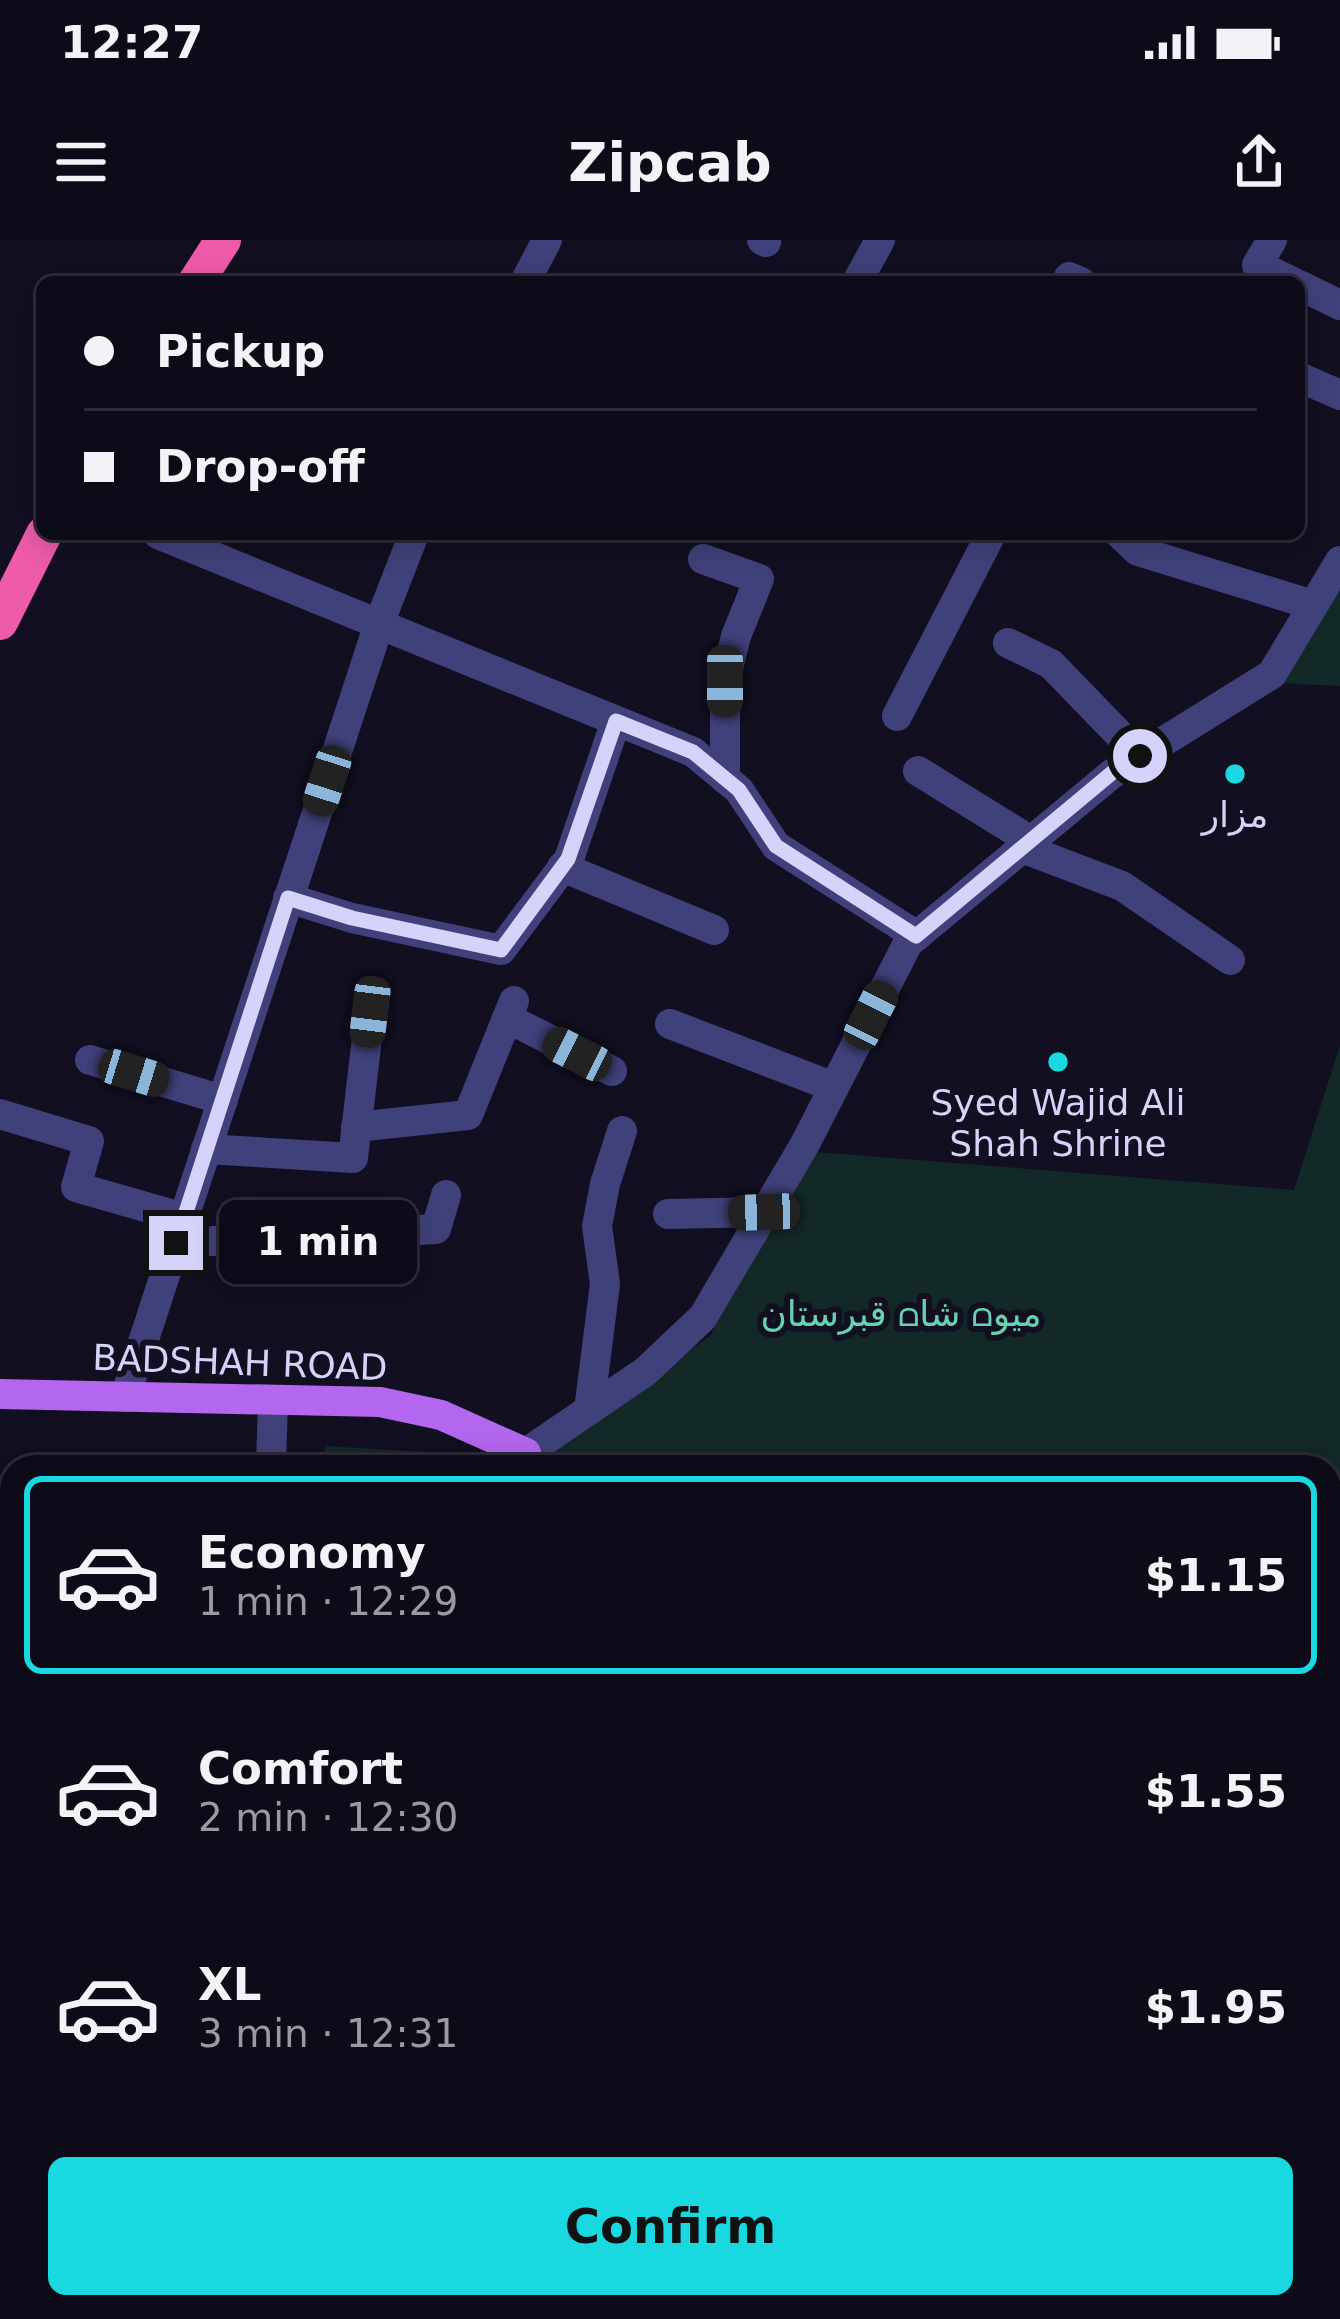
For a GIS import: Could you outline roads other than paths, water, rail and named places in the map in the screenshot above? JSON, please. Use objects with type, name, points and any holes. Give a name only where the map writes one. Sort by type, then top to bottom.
[{"type":"highway","points":[[200,276],[223,240]]},
{"type":"highway","points":[[0,622],[41,540]]},
{"type":"main road","name":"BADSHAH ROAD","points":[[0,1394],[380,1402],[441,1415],[517,1455]]},
{"type":"street","points":[[528,276],[547,240]]},
{"type":"street","points":[[860,276],[880,240]]},
{"type":"street","points":[[1272,240],[1258,265],[1280,276]]},
{"type":"street","points":[[1305,288],[1340,305]]},
{"type":"street","points":[[1305,380],[1340,395]]},
{"type":"street","points":[[173,540],[693,752],[739,790],[776,846],[916,936]]},
{"type":"street","points":[[125,1396],[379,624],[412,540]]},
{"type":"street","points":[[897,716],[988,540]]},
{"type":"street","points":[[1126,540],[1138,551],[1313,605]]},
{"type":"street","points":[[703,560],[759,579],[736,636],[725,681],[725,779]]},
{"type":"street","points":[[533,1455],[646,1371],[703,1317],[805,1144],[908,943],[1113,772],[1272,674],[1340,561]]},
{"type":"street","points":[[1008,643],[1051,664],[1140,756]]},
{"type":"street","points":[[288,898],[352,918],[501,950],[568,859],[616,721]]},
{"type":"street","points":[[918,771],[1027,844],[1122,886],[1231,960]]},
{"type":"street","points":[[562,867],[714,930]]},
{"type":"street","points":[[356,1127],[468,1115],[510,1010],[612,1071]]},
{"type":"street","points":[[206,1149],[353,1158],[370,1012]]},
{"type":"street","points":[[670,1024],[834,1087]]},
{"type":"street","points":[[90,1060],[223,1100]]},
{"type":"street","points":[[0,1114],[89,1142],[76,1187],[180,1230],[436,1229],[446,1195]]},
{"type":"street","points":[[589,1410],[605,1284],[597,1226],[622,1131]]},
{"type":"street","points":[[668,1214],[764,1212]]},
{"type":"street","points":[[271,1455],[273,1400]]},
{"type":"place","name":"مزار","points":[[1235,774]]},
{"type":"place","name":"Syed Wajid Ali Shah Shrine","points":[[1058,1062]]},
{"type":"park label","name":"میوہ شاہ قبرستان","points":[[901,1313]]}]
